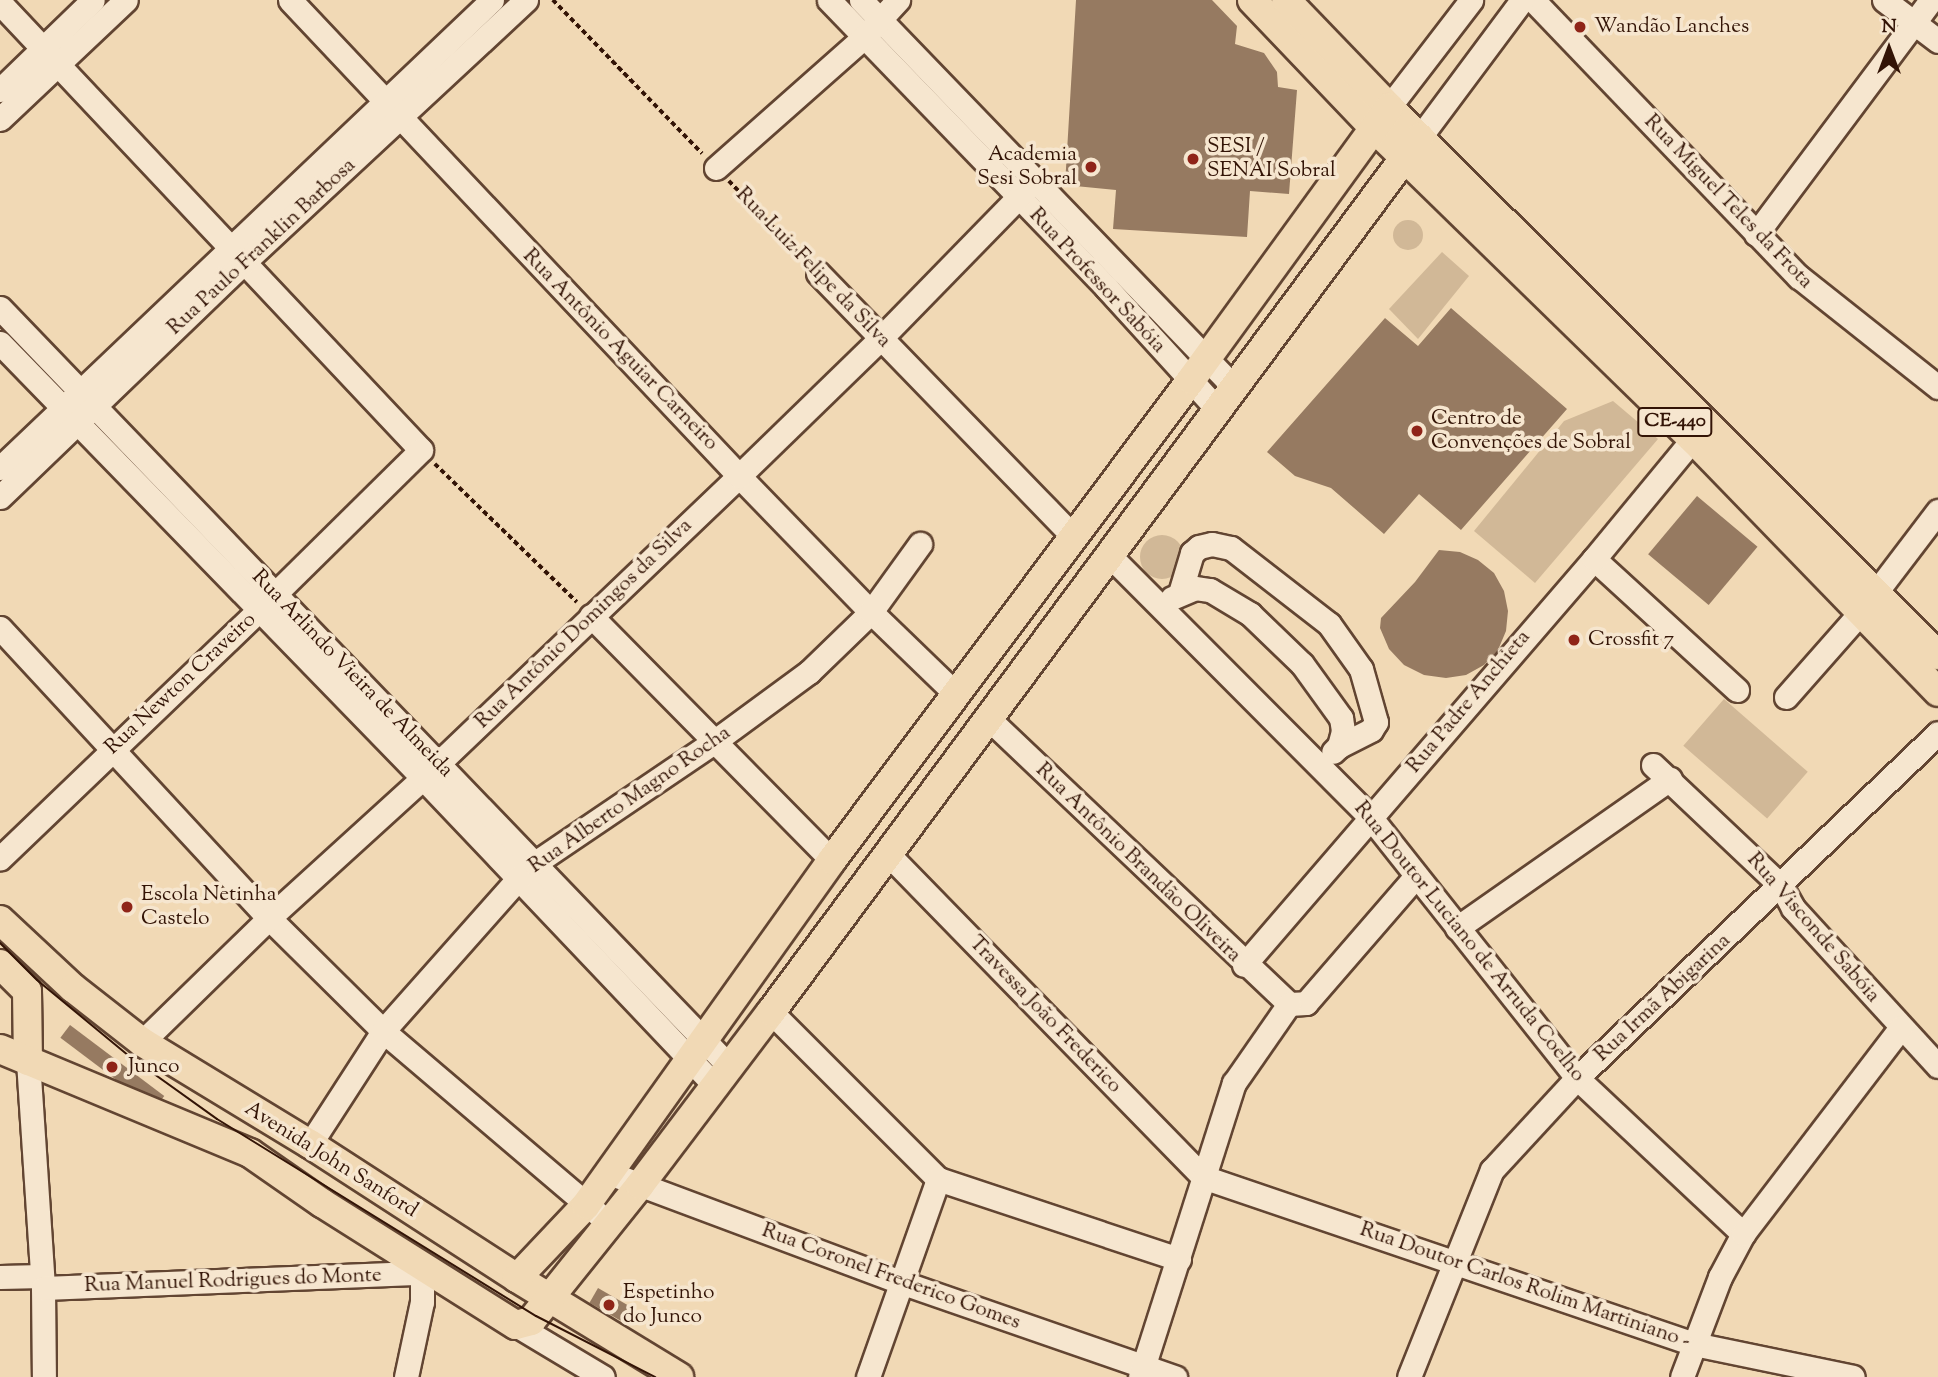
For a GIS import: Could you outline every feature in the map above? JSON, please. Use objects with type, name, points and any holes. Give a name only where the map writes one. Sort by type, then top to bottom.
[{"type":"main road","name":"CE-440","points":[[1252,0],[1413,147],[1868,603]]},
{"type":"main road","name":"CE-440","points":[[1286,0],[1382,117]]},
{"type":"main road","points":[[517,1278],[586,1205],[832,860],[1198,370],[1382,117]]},
{"type":"main road","name":"CE-440","points":[[1413,147],[1693,439],[1868,603],[1929,651],[1938,692]]},
{"type":"main road","points":[[516,1325],[531,1321],[640,1185],[887,853],[990,720],[1413,147]]},
{"type":"main road","points":[[995,642],[1028,666]]},
{"type":"main road","name":"Avenida John Sanford","points":[[0,920],[48,965],[142,1042],[310,1144],[517,1278],[679,1377]]},
{"type":"main road","points":[[0,964],[27,991]]},
{"type":"main road","points":[[28,1062],[27,991],[48,965]]},
{"type":"main road","name":"Avenida John Sanford","points":[[0,1049],[250,1153],[427,1273],[516,1325]]},
{"type":"street","points":[[0,118],[93,0]]},
{"type":"street","points":[[0,90],[126,0]]},
{"type":"street","name":"Rua Antônio Aguiar Carneiro","points":[[290,0],[739,476],[871,612],[956,694]]},
{"type":"street","name":"Rua Paulo Franklin Barbosa","points":[[0,497],[80,407],[393,111],[487,16],[526,0]]},
{"type":"street","name":"Rua Professor Sabóia","points":[[828,0],[863,38],[924,82]]},
{"type":"street","name":"Rua Professor Sabóia","points":[[861,0],[880,21],[924,82],[1226,398]]},
{"type":"street","points":[[716,168],[863,38],[898,0]]},
{"type":"street","points":[[1382,117],[1471,0]]},
{"type":"street","points":[[1413,147],[1522,0]]},
{"type":"street","name":"Rua Miguel Teles da Frota","points":[[1533,0],[1756,234],[1816,292],[1938,387]]},
{"type":"street","points":[[1884,0],[1938,41]]},
{"type":"street","points":[[1756,234],[1931,0]]},
{"type":"street","points":[[0,3],[421,450]]},
{"type":"street","name":"Rua Antônio Domingos da Silva","points":[[142,1042],[269,918],[431,771],[739,476],[881,338],[1026,189]]},
{"type":"street","name":"Rua Luiz Felipe da Silva","points":[[818,273],[1073,536]]},
{"type":"street","name":"Rua Arlindo Vieira de Almeida","points":[[3,316],[80,407],[181,514],[259,610],[431,771]]},
{"type":"street","name":"Rua Arlindo Vieira de Almeida","points":[[0,343],[80,407]]},
{"type":"street","name":"Rua Paulo Franklin Barbosa","points":[[0,468],[80,407]]},
{"type":"street","name":"Rua Padre Anchieta","points":[[1244,965],[1594,559],[1693,439]]},
{"type":"street","name":"Rua Newton Craveiro","points":[[0,858],[259,610],[421,450]]},
{"type":"street","points":[[1786,697],[1868,603],[1938,511]]},
{"type":"street","name":"Rua Arlindo Vieira de Almeida","points":[[181,514],[276,593],[431,771],[722,1076]]},
{"type":"street","name":"Rua Alberto Magno Rocha","points":[[310,1144],[383,1031],[527,871],[715,741],[809,672],[871,612],[920,544]]},
{"type":"street","points":[[1180,593],[1192,553],[1199,547],[1212,544],[1231,548],[1329,624],[1361,668],[1376,722],[1371,730],[1339,746],[1319,766]]},
{"type":"street","name":"Rua Doutor Luciano de Arruda Coelho","points":[[1111,556],[1371,818],[1577,1078],[1742,1234]]},
{"type":"street","points":[[1594,559],[1737,690]]},
{"type":"street","points":[[1159,605],[1195,588],[1210,590],[1250,614],[1302,664],[1341,718],[1343,731],[1339,746]]},
{"type":"street","points":[[591,616],[832,860]]},
{"type":"street","points":[[0,628],[269,918],[383,1031],[610,1223]]},
{"type":"street","name":"Rua Antônio Brandão Oliveira","points":[[990,720],[1244,965],[1289,1004]]},
{"type":"street","name":"Rua Irmã Abigarina","points":[[1409,1377],[1492,1170],[1577,1078],[1782,886],[1938,733]]},
{"type":"street","name":"Rua Visconde Sabóia","points":[[1457,928],[1661,772],[1782,886],[1793,908],[1901,1027],[1936,1061]]},
{"type":"street","name":"Travessa João Frederico","points":[[887,853],[1203,1178]]},
{"type":"street","points":[[1141,1372],[1234,1083],[1289,1004],[1306,1003],[1416,876]]},
{"type":"street","points":[[771,1012],[938,1179],[1178,1259]]},
{"type":"street","points":[[1682,1377],[1720,1277],[1742,1234],[1901,1027]]},
{"type":"street","points":[[28,1062],[43,1282],[44,1377]]},
{"type":"street","name":"Rua Coronel Frederico Gomes","points":[[609,1172],[1141,1372],[1175,1377]]},
{"type":"street","name":"Rua Doutor Carlos Rolim Martiniano -","points":[[1203,1178],[1694,1344],[1853,1377]]},
{"type":"street","points":[[868,1377],[938,1179]]},
{"type":"street","points":[[406,1377],[427,1273]]},
{"type":"street","name":"Rua Manuel Rodrigues do Monte","points":[[0,1277],[43,1282],[427,1273]]},
{"type":"street","name":"Avenida John Sanford","points":[[516,1325],[603,1377]]},
{"type":"path","name":"Rua Luiz Felipe da Silva","points":[[553,0],[818,273]]},
{"type":"path","points":[[421,450],[591,616]]},
{"type":"shaded area","points":[[1408,220],[1419,224],[1423,235],[1419,246],[1408,250],[1397,246],[1393,235],[1397,224]]},
{"type":"shaded area","points":[[1442,252],[1469,276],[1418,339],[1389,309]]},
{"type":"shaded area","points":[[1613,401],[1658,439],[1535,583],[1474,531],[1564,421]]},
{"type":"shaded area","points":[[1162,535],[1178,541],[1184,557],[1178,573],[1162,579],[1146,573],[1140,557],[1146,541]]},
{"type":"shaded area","points":[[1724,699],[1808,772],[1767,819],[1683,746]]},
{"type":"building","name":"SESI / SENAI Sobral","points":[[1076,0],[1212,0],[1237,26],[1235,44],[1264,53],[1277,72],[1278,87],[1297,90],[1289,194],[1250,191],[1247,237],[1113,229],[1116,190],[1065,185]]},
{"type":"building","name":"Centro de Convenções de Sobral","points":[[1451,308],[1567,409],[1461,530],[1419,494],[1384,534],[1331,488],[1295,476],[1267,452],[1385,318],[1418,346]]},
{"type":"building","points":[[1697,496],[1758,547],[1709,605],[1648,554]]},
{"type":"building","points":[[1439,550],[1460,552],[1478,560],[1494,573],[1504,591],[1508,611],[1506,631],[1498,650],[1484,665],[1466,675],[1446,678],[1424,675],[1404,665],[1389,649],[1380,628],[1381,618],[1415,582]]},
{"type":"building","name":"Junco","points":[[70,1025],[164,1096],[155,1109],[60,1038]]},
{"type":"building","name":"Espetinho do Junco","points":[[598,1288],[629,1306],[621,1321],[590,1303]]},
{"type":"tram line","points":[[0,943],[37,980],[129,1056],[217,1119],[536,1316],[655,1377]]},
{"type":"place","name":"Wandão Lanches","points":[[1580,27]]},
{"type":"place","name":"SESI / SENAI Sobral","points":[[1193,159]]},
{"type":"place","name":"Academia Sesi Sobral","points":[[1091,167]]},
{"type":"place","name":"Centro de Convenções de Sobral","points":[[1417,431]]},
{"type":"place","name":"Crossfit 7","points":[[1574,640]]},
{"type":"place","name":"Escola Netinha Castelo","points":[[127,907]]},
{"type":"place","name":"Junco","points":[[112,1067]]},
{"type":"place","name":"Espetinho do Junco","points":[[609,1305]]}]
